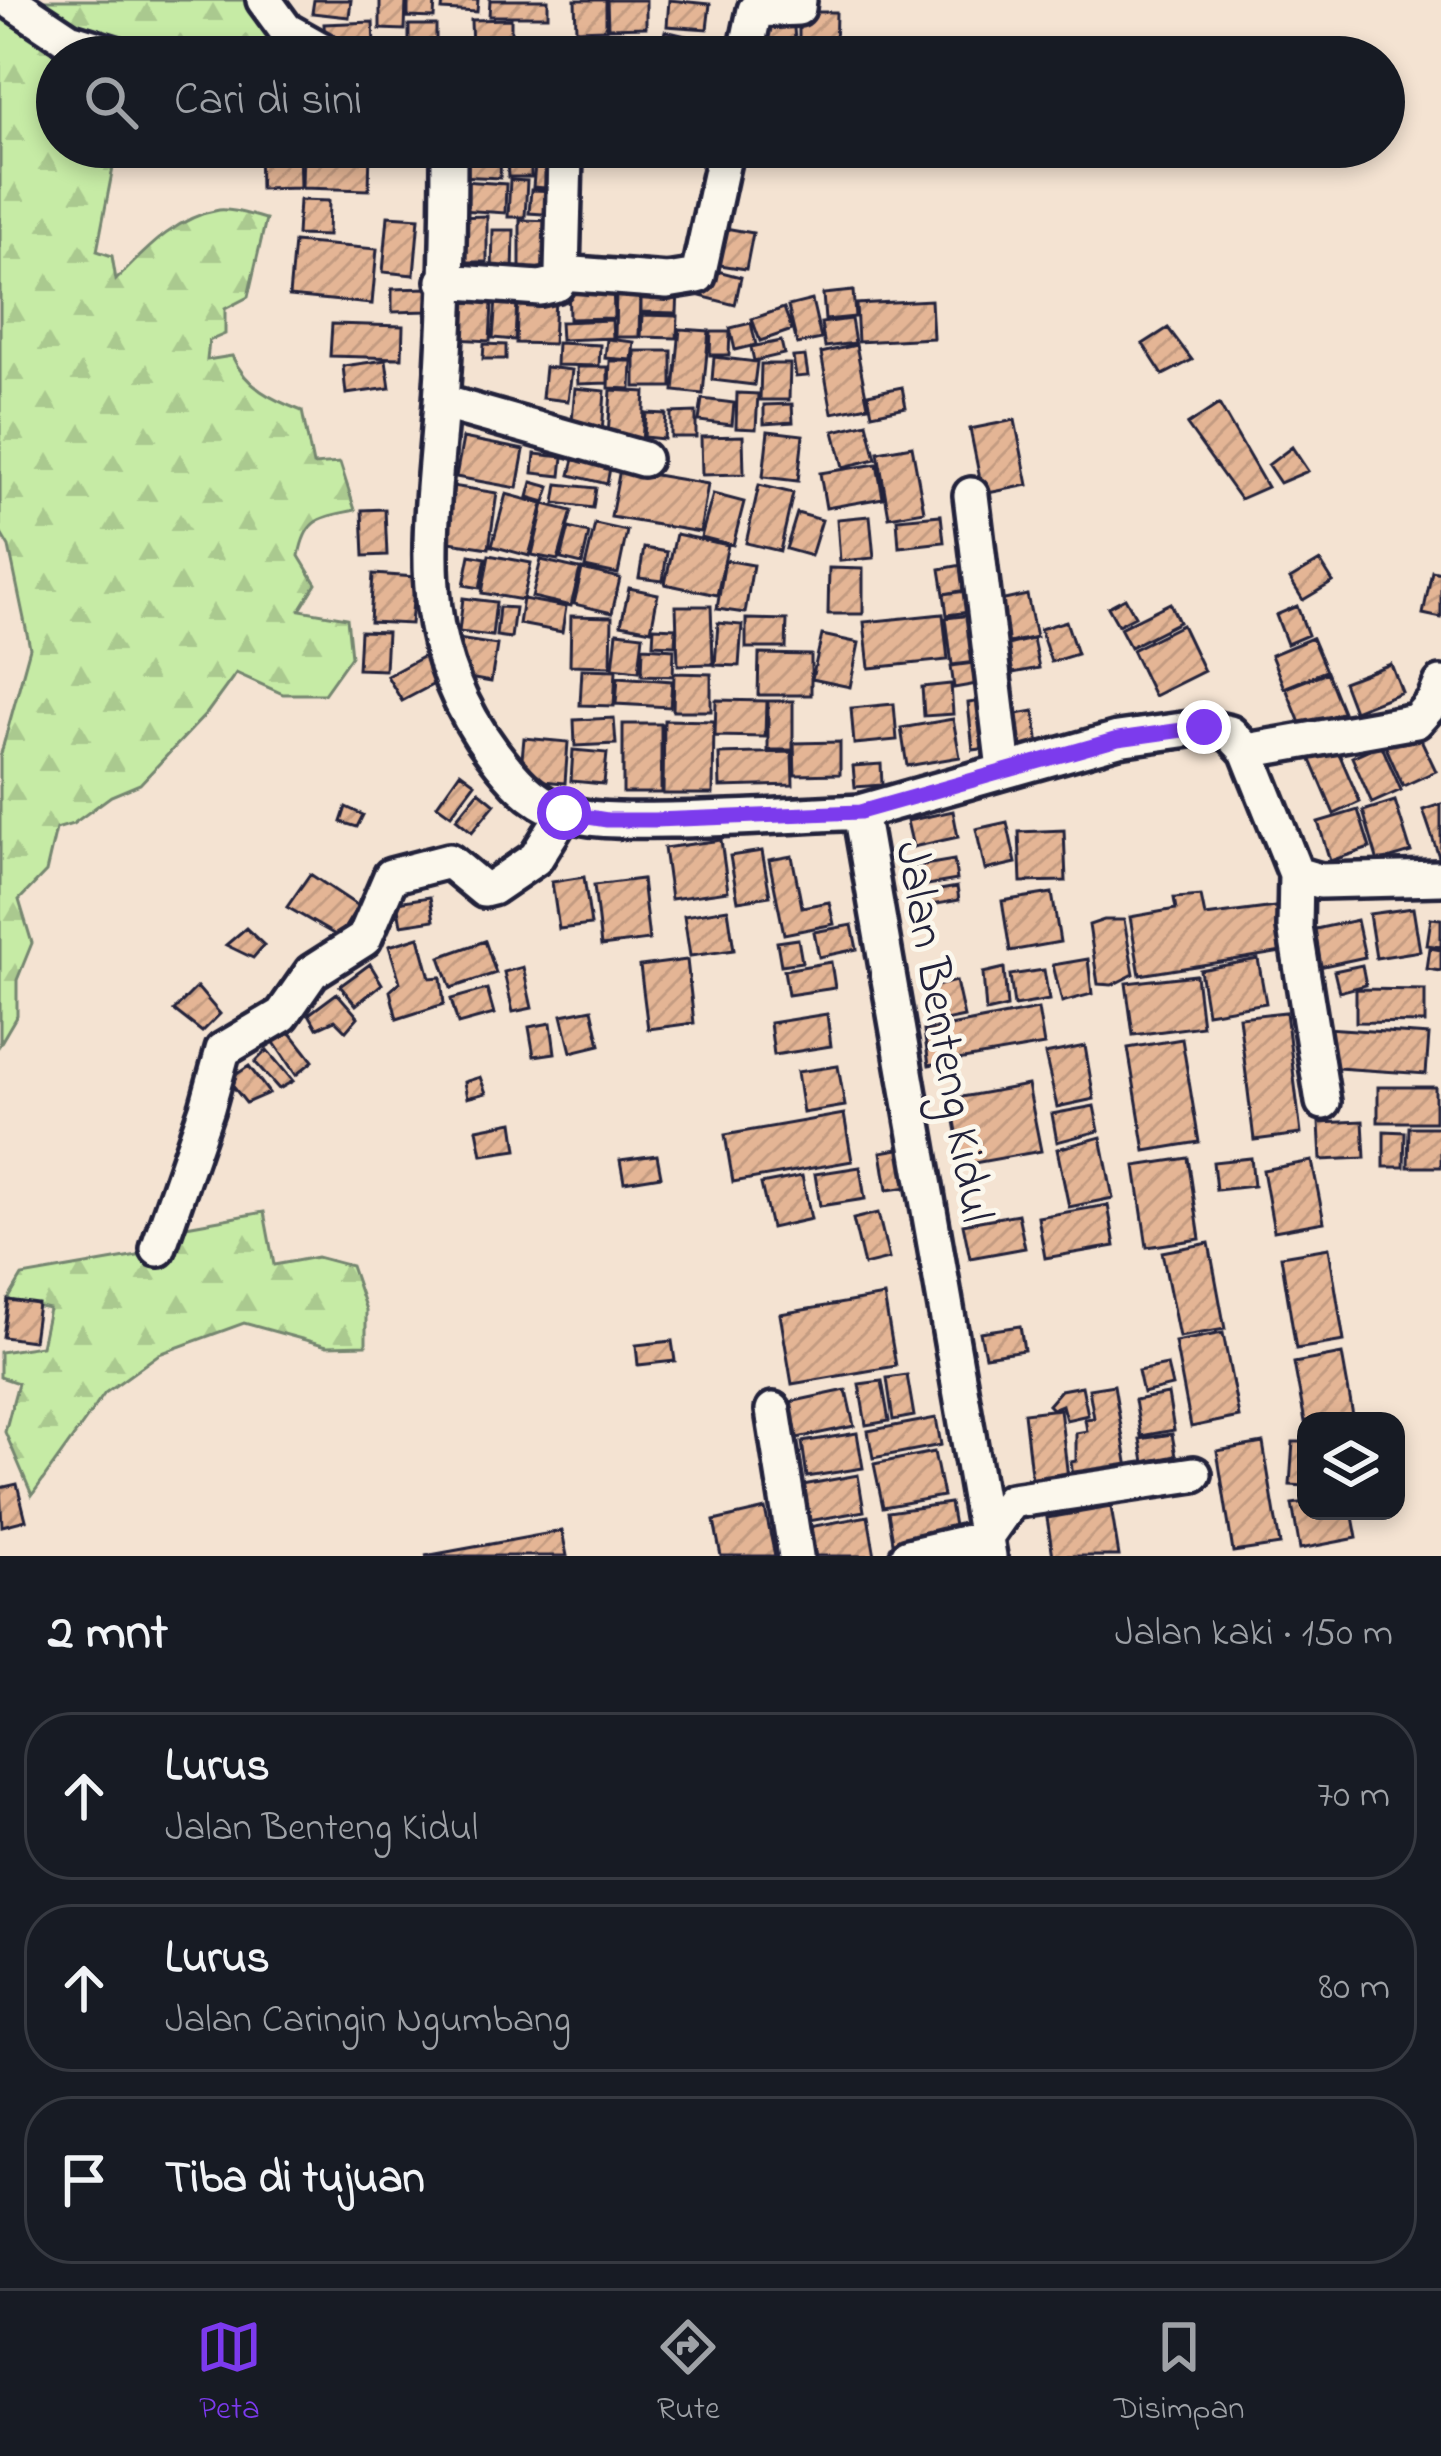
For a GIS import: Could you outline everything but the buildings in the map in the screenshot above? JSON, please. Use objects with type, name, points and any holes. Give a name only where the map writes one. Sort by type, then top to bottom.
[{"type":"street","points":[[9,0],[63,36]]},
{"type":"street","points":[[264,0],[295,36]]},
{"type":"street","points":[[749,36],[754,10],[798,8],[799,0]]},
{"type":"street","name":"Jalan Benteng Kidul","points":[[448,168],[441,403],[428,541],[445,663],[456,697],[514,780],[538,801],[564,813],[607,820],[655,820],[860,812],[987,1547]]},
{"type":"street","points":[[444,281],[549,288],[562,273],[566,168]]},
{"type":"street","points":[[562,273],[679,281],[698,276],[721,168]]},
{"type":"street","points":[[441,403],[643,459]]},
{"type":"street","points":[[971,495],[1004,769]]},
{"type":"street","points":[[1247,751],[1416,721],[1434,701],[1441,684]]},
{"type":"street","points":[[860,812],[1118,739],[1191,726],[1230,734],[1247,751],[1295,874],[1295,927],[1323,1102]]},
{"type":"street","points":[[158,1249],[226,1046],[283,1015],[312,972],[364,939],[391,876],[449,861],[476,885],[492,888],[536,858],[564,813]]},
{"type":"street","points":[[1295,874],[1320,881],[1441,878]]},
{"type":"street","points":[[773,1410],[796,1556]]},
{"type":"street","points":[[908,1556],[987,1547],[1011,1502],[1194,1474]]},
{"type":"green space","points":[[0,0],[255,0],[273,36],[36,36],[36,168],[113,168],[97,251],[112,256],[116,280],[188,220],[219,210],[266,219],[248,297],[225,309],[225,334],[209,341],[207,360],[232,356],[261,391],[302,411],[313,465],[340,463],[355,510],[316,521],[306,533],[299,556],[316,584],[300,610],[347,618],[351,656],[324,694],[283,694],[236,673],[207,713],[140,784],[111,796],[73,824],[56,829],[46,872],[19,900],[32,943],[17,980],[17,1015],[0,1044],[0,757],[30,648],[9,547],[0,532]]},
{"type":"green space","points":[[264,1212],[274,1265],[317,1257],[351,1266],[366,1310],[366,1345],[327,1346],[244,1323],[159,1354],[105,1393],[32,1495],[5,1432],[18,1383],[0,1377],[0,1352],[41,1346],[49,1309],[8,1300],[22,1276],[178,1249],[175,1228]]},
{"type":"route","points":[[564,813],[607,820],[655,820],[860,812],[1118,739],[1204,727]]}]
